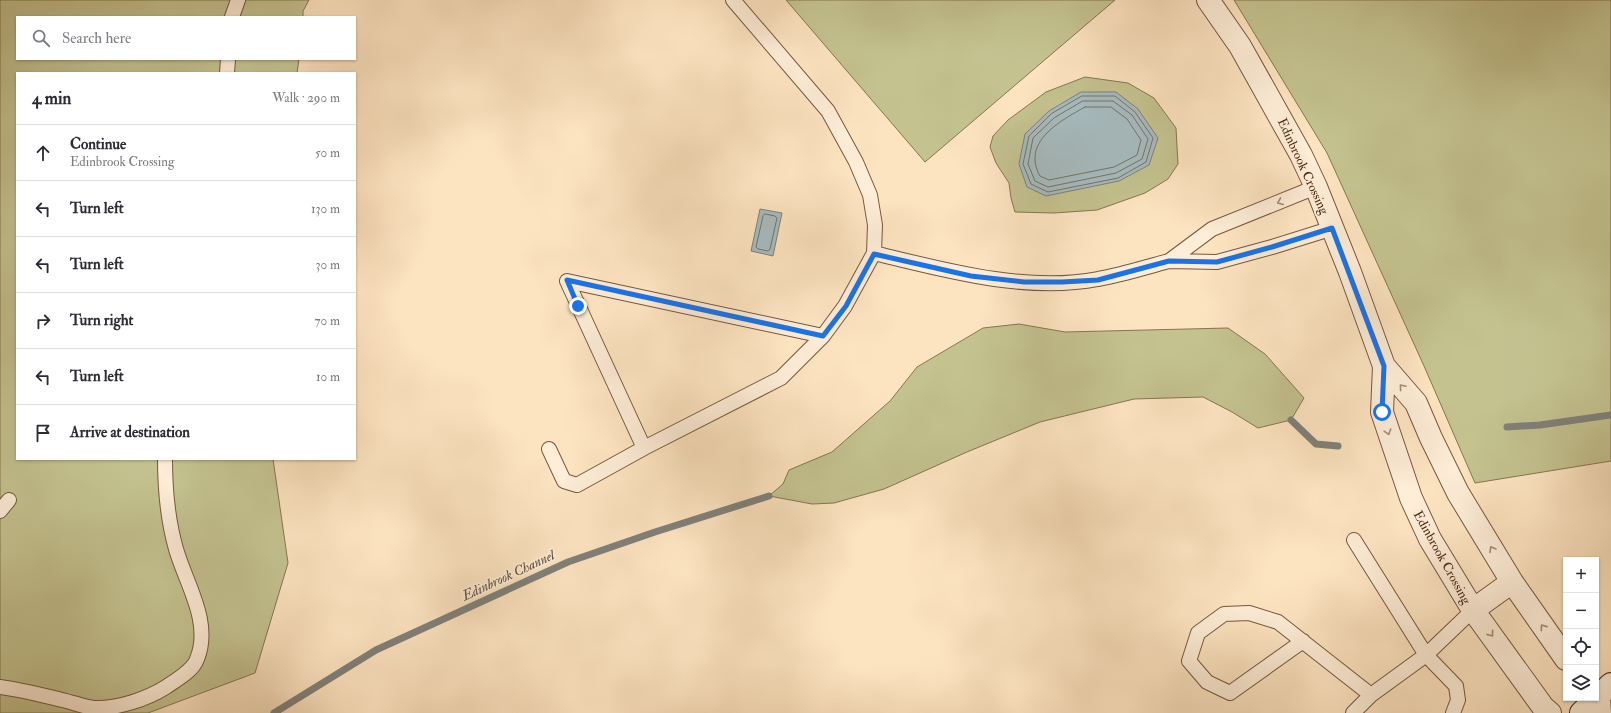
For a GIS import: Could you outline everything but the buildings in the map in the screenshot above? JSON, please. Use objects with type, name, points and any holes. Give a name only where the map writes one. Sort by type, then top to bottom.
[{"type":"street","name":"Edinbrook Crossing","points":[[1208,0],[1244,53],[1301,155],[1316,187],[1384,366],[1416,403],[1431,438],[1458,493],[1512,582],[1563,655]]},
{"type":"street","name":"Edinbrook Crossing","points":[[1384,366],[1382,412],[1411,498],[1430,539],[1473,610],[1543,707],[1550,713]]},
{"type":"street","name":"Edinbrook Crossing","points":[[1473,610],[1512,582]]},
{"type":"street","points":[[1581,713],[1601,697]]},
{"type":"lane","points":[[232,16],[238,0]]},
{"type":"lane","points":[[549,449],[564,481],[577,485],[644,448],[781,378],[823,336],[846,306],[874,254],[875,225],[870,195],[856,162],[828,111],[733,0]]},
{"type":"lane","points":[[227,72],[228,60]]},
{"type":"lane","points":[[1169,261],[1212,229],[1316,187]]},
{"type":"lane","points":[[874,254],[971,276],[1024,282],[1098,280],[1169,261],[1217,262],[1272,247],[1332,228]]},
{"type":"lane","points":[[644,448],[567,280],[823,336]]},
{"type":"lane","points":[[0,687],[37,694],[94,708],[108,707],[136,702],[158,692],[187,671],[197,660],[203,632],[196,606],[176,548],[169,511],[164,460]]},
{"type":"lane","points":[[0,511],[9,500]]},
{"type":"lane","points":[[1354,540],[1426,655],[1456,686],[1458,700],[1453,713]]},
{"type":"lane","points":[[1352,713],[1371,695],[1426,655],[1473,610]]},
{"type":"lane","points":[[1303,640],[1230,693],[1207,682],[1189,662],[1198,633],[1224,614],[1249,613],[1278,622],[1303,640],[1371,695]]},
{"type":"shaded area","points":[[0,0],[309,0],[303,11],[303,16],[16,16],[16,60],[299,60],[297,72],[16,72],[16,460],[273,460],[288,563],[255,673],[148,713],[0,713]]},
{"type":"shaded area","points":[[786,0],[1115,0],[925,162]]},
{"type":"shaded area","points":[[1234,0],[1611,0],[1611,461],[1475,483],[1424,366],[1327,153]]},
{"type":"shaded area","points":[[1085,77],[1128,83],[1154,98],[1176,128],[1178,164],[1168,179],[1145,193],[1097,210],[1054,213],[1015,212],[1009,183],[996,163],[990,147],[993,136],[1008,120],[1046,92]]},
{"type":"shaded area","points":[[1019,324],[1065,332],[1228,328],[1265,354],[1304,398],[1291,420],[1258,428],[1203,397],[1134,399],[1040,422],[967,452],[884,489],[834,503],[812,504],[769,496],[783,484],[789,470],[832,452],[890,401],[917,367],[983,328]]},
{"type":"water","points":[[1081,92],[1116,92],[1138,109],[1158,138],[1149,165],[1119,181],[1046,196],[1027,187],[1019,164],[1025,134],[1049,111]]},
{"type":"water","points":[[760,209],[782,213],[773,256],[751,251]]},
{"type":"waterway","name":"Edinbrook Channel","points":[[1507,427],[1540,425],[1611,415]]},
{"type":"waterway","name":"Edinbrook Channel","points":[[1291,420],[1316,444],[1338,446]]},
{"type":"waterway","name":"Edinbrook Channel","points":[[274,713],[376,650],[568,562],[655,532],[769,496]]},
{"type":"route","points":[[578,306],[567,280],[823,336],[846,306],[874,254],[971,276],[1024,282],[1098,280],[1169,261],[1217,262],[1272,247],[1332,228],[1350,272],[1384,366],[1382,412]]}]
